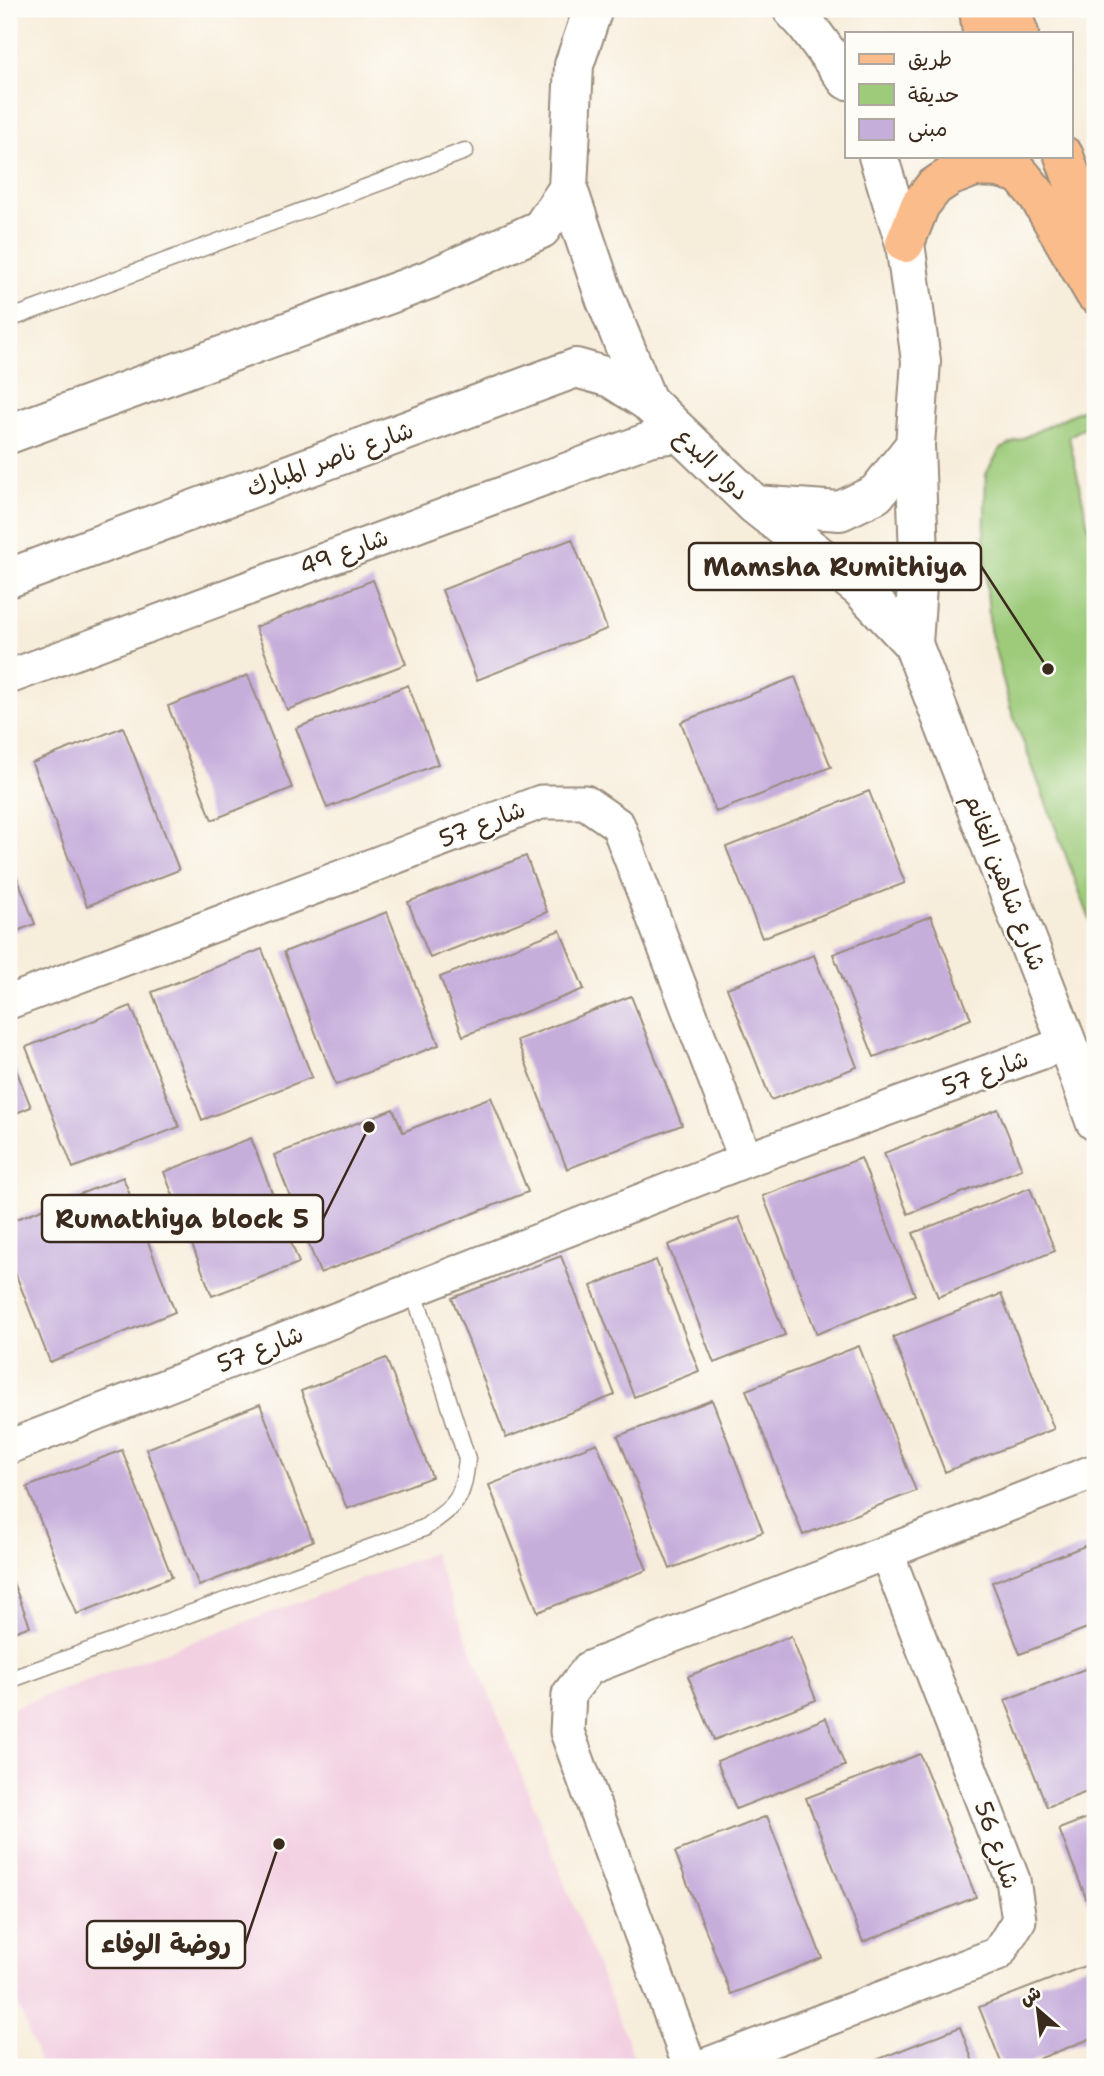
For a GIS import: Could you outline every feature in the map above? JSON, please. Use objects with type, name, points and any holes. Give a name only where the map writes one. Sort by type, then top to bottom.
[{"type":"main road","points":[[979,9],[982,32]]},
{"type":"main road","points":[[1010,9],[1019,32]]},
{"type":"main road","points":[[1065,158],[1095,242]]},
{"type":"main road","points":[[905,243],[920,205],[934,187],[949,177],[975,167],[999,168],[1020,174],[1038,196],[1095,293]]},
{"type":"street","points":[[574,65],[580,9]]},
{"type":"street","name":"دوار البدع","points":[[593,9],[574,65],[568,189],[605,298],[647,401],[755,505],[840,511],[876,494],[915,445]]},
{"type":"street","points":[[792,9],[845,77]]},
{"type":"street","points":[[879,158],[905,243],[920,361],[915,445]]},
{"type":"street","points":[[9,434],[441,274],[541,229],[568,189]]},
{"type":"street","name":"شارع ناصر المبارك","points":[[9,578],[576,368],[611,378],[647,401]]},
{"type":"street","name":"شارع 49","points":[[9,677],[650,439],[682,435]]},
{"type":"street","name":"شارع شاهين الغانم","points":[[913,644],[919,555],[915,445]]},
{"type":"street","name":"شارع شاهين الغانم","points":[[755,505],[860,588],[913,644],[1095,1121]]},
{"type":"street","name":"شارع 57","points":[[9,1002],[541,802],[585,803],[618,825],[746,1160]]},
{"type":"street","name":"شارع 57","points":[[9,1447],[746,1160],[1067,1043]]},
{"type":"street","points":[[690,2067],[567,1732],[569,1694],[589,1668],[1095,1471]]},
{"type":"street","name":"شارع 56","points":[[701,2067],[998,1954],[1019,1920],[1013,1880],[887,1554]]},
{"type":"lane","points":[[9,319],[464,151]]},
{"type":"lane","points":[[9,1681],[424,1528],[454,1506],[464,1485],[467,1459],[413,1290]]},
{"type":"shaded area","points":[[433,1553],[637,2065],[41,2067],[9,1979],[9,1709]]},
{"type":"green space","points":[[1095,403],[1095,420],[1069,437],[1095,557],[1095,933],[1010,707],[990,630],[984,549],[986,474],[1000,449]]},
{"type":"building","points":[[572,539],[607,629],[477,680],[442,590]]},
{"type":"building","points":[[373,580],[406,664],[287,710],[255,627]]},
{"type":"building","points":[[248,675],[292,788],[212,820],[168,706]]},
{"type":"building","points":[[795,677],[831,767],[716,812],[681,722]]},
{"type":"building","points":[[408,685],[438,764],[327,808],[296,728]]},
{"type":"building","points":[[123,727],[179,870],[87,906],[32,763]]},
{"type":"building","points":[[869,791],[905,883],[762,938],[726,847]]},
{"type":"building","points":[[9,856],[35,924],[9,934]]},
{"type":"building","points":[[526,856],[547,912],[430,958],[408,902]]},
{"type":"building","points":[[387,912],[439,1045],[336,1085],[284,952]]},
{"type":"building","points":[[931,916],[971,1019],[874,1057],[833,954]]},
{"type":"building","points":[[560,930],[584,989],[463,1036],[440,977]]},
{"type":"building","points":[[262,949],[312,1077],[202,1120],[152,992]]},
{"type":"building","points":[[814,955],[857,1067],[771,1100],[727,988]]},
{"type":"building","points":[[631,996],[682,1125],[567,1169],[517,1040]]},
{"type":"building","points":[[131,1006],[179,1127],[73,1168],[26,1047]]},
{"type":"building","points":[[9,1052],[31,1107],[9,1116]]},
{"type":"building","points":[[491,1097],[528,1192],[320,1273],[274,1155],[393,1109],[403,1132]]},
{"type":"building","points":[[998,1109],[1022,1169],[908,1214],[884,1153]]},
{"type":"building","points":[[251,1138],[299,1263],[212,1296],[164,1172]]},
{"type":"building","points":[[861,1158],[915,1295],[817,1334],[763,1196]]},
{"type":"building","points":[[123,1177],[175,1312],[50,1362],[9,1257],[9,1222]]},
{"type":"building","points":[[1030,1188],[1055,1251],[938,1297],[913,1233]]},
{"type":"building","points":[[739,1217],[785,1335],[714,1363],[668,1245]]},
{"type":"building","points":[[561,1256],[615,1395],[506,1438],[452,1298]]},
{"type":"building","points":[[656,1260],[699,1371],[634,1397],[591,1286]]},
{"type":"building","points":[[1001,1294],[1054,1429],[945,1472],[893,1337]]},
{"type":"building","points":[[859,1346],[916,1491],[803,1535],[746,1390]]},
{"type":"building","points":[[386,1358],[432,1477],[347,1509],[301,1391]]},
{"type":"building","points":[[712,1400],[763,1532],[670,1569],[618,1436]]},
{"type":"building","points":[[260,1404],[313,1541],[199,1586],[146,1449]]},
{"type":"building","points":[[597,1443],[647,1570],[538,1612],[489,1485]]},
{"type":"building","points":[[122,1450],[172,1577],[77,1614],[27,1487]]},
{"type":"building","points":[[1095,1542],[1095,1625],[1020,1654],[992,1582]]},
{"type":"building","points":[[9,1572],[30,1626],[9,1634]]},
{"type":"building","points":[[791,1636],[816,1700],[714,1740],[688,1676]]},
{"type":"building","points":[[1095,1665],[1095,1789],[1047,1807],[1005,1700]]},
{"type":"building","points":[[826,1718],[845,1766],[736,1809],[717,1761]]},
{"type":"building","points":[[920,1754],[976,1897],[863,1942],[806,1798]]},
{"type":"building","points":[[1095,1815],[1095,1921],[1059,1829]]},
{"type":"building","points":[[767,1816],[822,1958],[731,1994],[675,1852]]},
{"type":"building","points":[[1095,1962],[1095,2037],[1018,2067],[1003,2067],[979,2007]]},
{"type":"building","points":[[960,2027],[975,2067],[867,2067],[866,2064]]},
{"type":"place","name":"Mamsha Rumithiya","points":[[1048,669]]},
{"type":"place","name":"Rumathiya block 5","points":[[369,1127]]},
{"type":"place","name":"روضة الوفاء","points":[[279,1844]]}]
